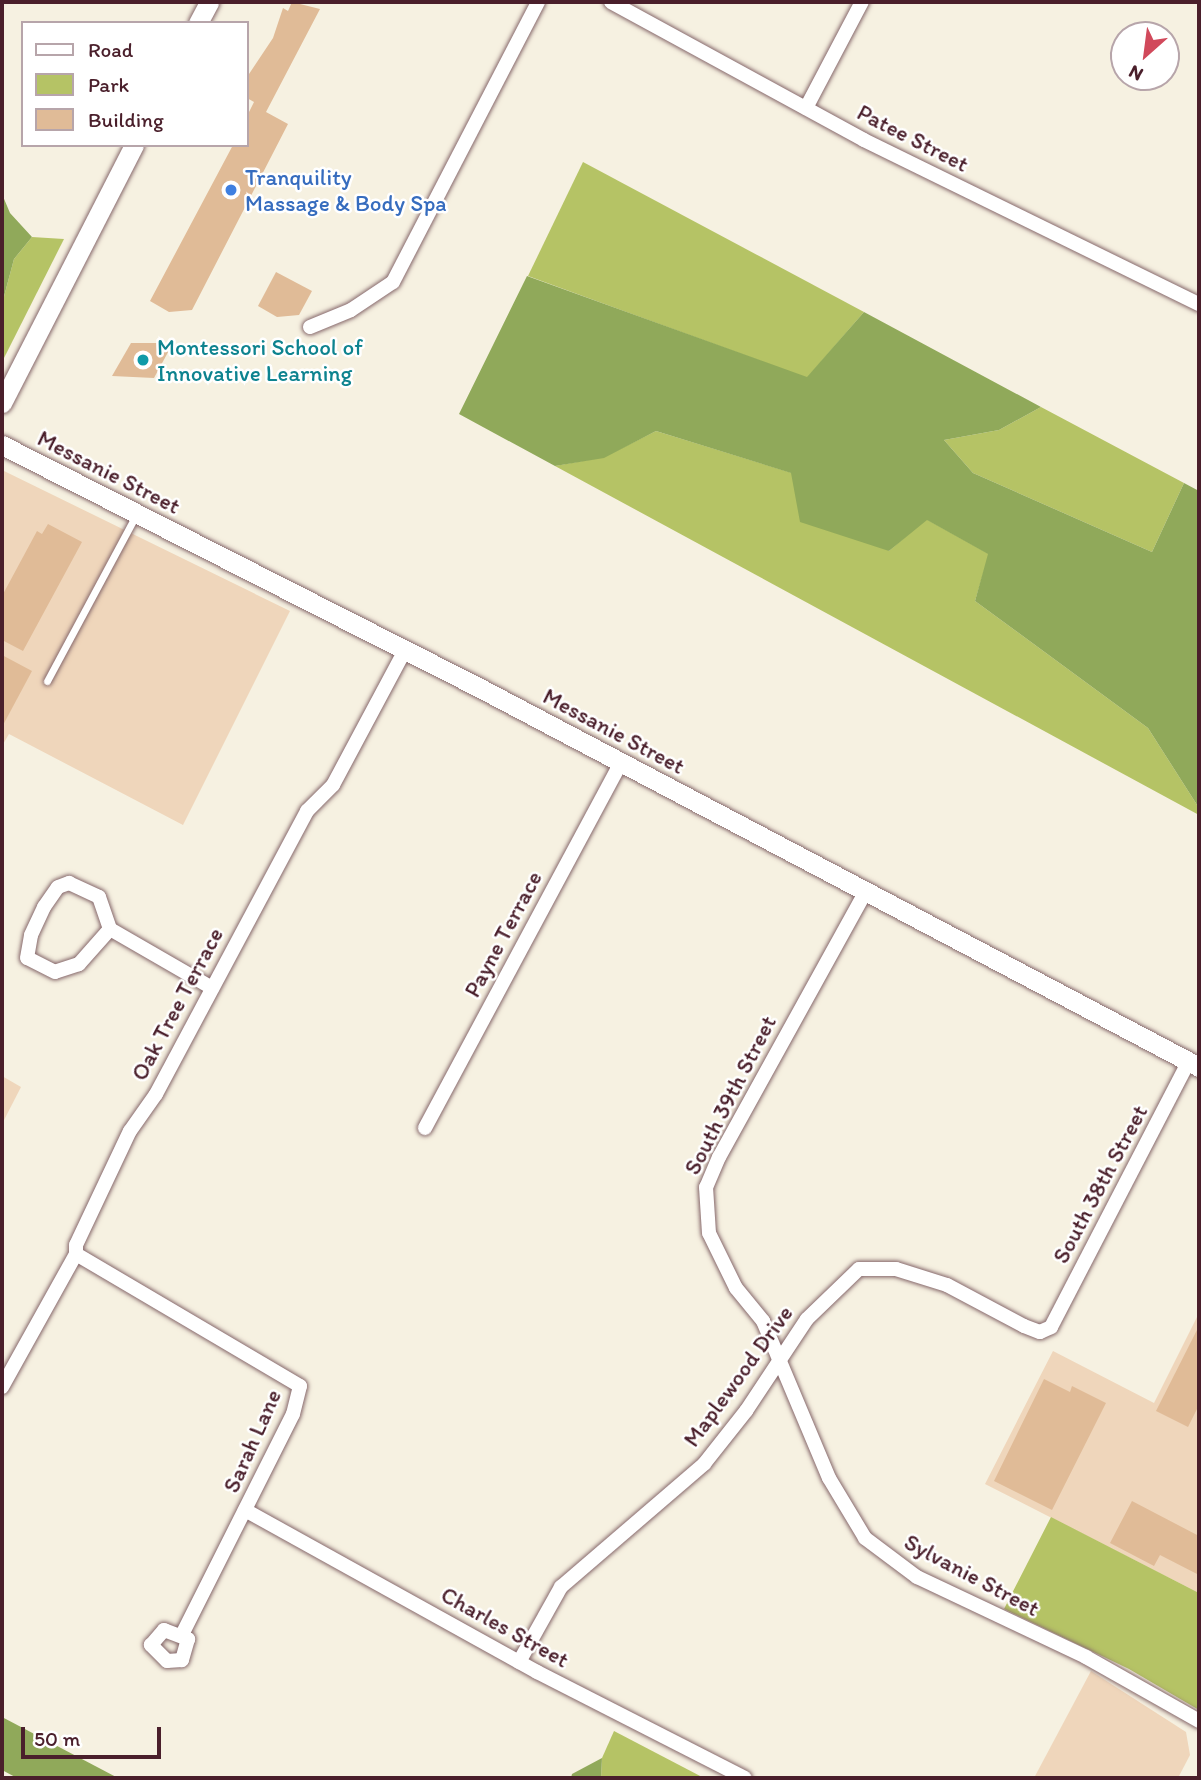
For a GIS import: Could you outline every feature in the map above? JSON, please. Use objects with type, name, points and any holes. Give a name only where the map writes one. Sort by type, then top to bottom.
[{"type":"street","points":[[199,21],[209,2]]},
{"type":"street","points":[[310,327],[351,310],[393,282],[538,2]]},
{"type":"street","name":"Patee Street","points":[[611,2],[806,108],[1199,304]]},
{"type":"street","points":[[806,108],[862,2]]},
{"type":"street","points":[[2,403],[133,147]]},
{"type":"street","name":"Messanie Street","points":[[2,445],[621,762],[1194,1064]]},
{"type":"street","name":"Oak Tree Terrace","points":[[2,1387],[76,1254],[76,1245],[130,1131],[156,1094],[307,811],[333,785],[405,650]]},
{"type":"street","name":"Payne Terrace","points":[[425,1128],[621,762]]},
{"type":"street","points":[[110,929],[79,964],[66,971],[35,965],[27,958],[31,935],[58,887],[69,883],[100,897],[110,929],[212,988]]},
{"type":"street","name":"South 39th Street","points":[[779,1359],[763,1321],[721,1262],[704,1214],[706,1187],[734,1126],[866,891]]},
{"type":"street","name":"South 38th Street","points":[[1051,1327],[1194,1064]]},
{"type":"street","name":"Sarah Lane","points":[[76,1254],[300,1386],[293,1415],[183,1633]]},
{"type":"street","name":"Maplewood Drive","points":[[519,1662],[561,1587],[704,1464],[746,1411],[779,1359],[828,1295],[859,1269],[896,1269],[947,1285],[1040,1332],[1051,1327]]},
{"type":"street","name":"Sylvanie Street","points":[[779,1359],[829,1478],[865,1538],[917,1577],[1086,1657],[1199,1721]]},
{"type":"street","name":"Charles Street","points":[[246,1510],[519,1662],[745,1778]]},
{"type":"lane","points":[[47,681],[136,514]]},
{"type":"shaded area","points":[[2,470],[290,611],[183,825],[9,734],[2,746]]},
{"type":"shaded area","points":[[2,1076],[21,1087],[2,1124]]},
{"type":"shaded area","points":[[1199,1313],[1199,1593],[985,1484],[1053,1351],[1154,1403]]},
{"type":"shaded area","points":[[1091,1671],[1186,1732],[1190,1755],[1178,1778],[1034,1778]]},
{"type":"green space","points":[[583,162],[864,312],[807,378],[528,276]]},
{"type":"green space","points":[[2,194],[10,213],[32,237],[14,259],[2,304]]},
{"type":"green space","points":[[32,237],[64,239],[2,362],[2,304],[14,259]]},
{"type":"green space","points":[[527,276],[807,377],[864,312],[1041,407],[999,430],[944,440],[973,473],[1152,552],[1184,483],[1199,491],[1199,808],[1148,728],[975,601],[988,554],[927,520],[889,551],[800,522],[791,473],[656,431],[604,458],[555,466],[459,414]]},
{"type":"green space","points":[[1041,407],[1184,483],[1152,552],[973,473],[944,440],[999,430]]},
{"type":"green space","points":[[656,431],[792,473],[889,551],[926,519],[989,554],[975,601],[1148,728],[1199,808],[1199,815],[555,466],[604,457]]},
{"type":"green space","points":[[1051,1517],[1199,1593],[1199,1710],[1129,1669],[1004,1609]]},
{"type":"green space","points":[[2,1717],[118,1778],[17,1778],[2,1770]]},
{"type":"green space","points":[[614,1731],[704,1778],[601,1778],[602,1758]]},
{"type":"green space","points":[[602,1758],[601,1778],[571,1778],[572,1774]]},
{"type":"building","points":[[292,2],[320,9],[266,112],[288,124],[192,310],[169,312],[150,301],[232,147],[248,147],[248,114],[254,102],[248,99],[248,76],[273,38],[283,8],[288,11]]},
{"type":"building","points":[[276,272],[312,291],[299,315],[277,317],[258,306]]},
{"type":"building","name":"Montessori School of Innovative Learning","points":[[131,343],[173,343],[154,378],[112,376]]},
{"type":"building","points":[[48,524],[82,542],[23,651],[2,640],[2,596],[37,531],[42,534]]},
{"type":"building","points":[[2,655],[32,671],[2,727]]},
{"type":"building","points":[[1199,1326],[1199,1405],[1188,1427],[1156,1411]]},
{"type":"building","points":[[1044,1379],[1070,1392],[1072,1386],[1106,1403],[1052,1510],[994,1481]]},
{"type":"building","points":[[1132,1501],[1199,1536],[1199,1575],[1160,1555],[1154,1566],[1110,1543]]},
{"type":"place","name":"Tranquility Massage & Body Spa","points":[[231,190]]},
{"type":"place","name":"Montessori School of Innovative Learning","points":[[143,360]]}]
